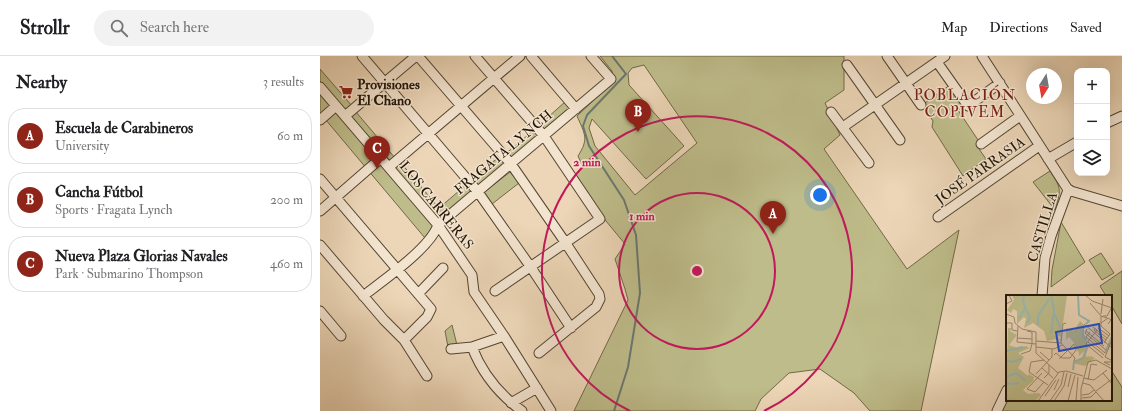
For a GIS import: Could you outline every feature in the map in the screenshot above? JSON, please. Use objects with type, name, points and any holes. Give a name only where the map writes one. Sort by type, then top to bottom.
[{"type":"street","points":[[362,56],[478,192],[571,328]]},
{"type":"street","points":[[345,116],[417,56],[511,164],[565,242],[599,294],[600,299],[596,307],[539,353]]},
{"type":"street","points":[[475,56],[544,136],[600,219],[495,291]]},
{"type":"street","points":[[389,167],[520,56]]},
{"type":"street","points":[[531,56],[576,109]]},
{"type":"street","name":"FRAGATA LYNCH","points":[[363,296],[398,270],[427,243],[436,232],[438,225],[611,80],[591,56]]},
{"type":"street","points":[[886,56],[921,105]]},
{"type":"street","points":[[843,127],[945,56]]},
{"type":"street","points":[[982,56],[1068,190],[1122,206]]},
{"type":"street","points":[[937,62],[968,106],[1000,83]]},
{"type":"street","points":[[847,65],[900,140]]},
{"type":"street","name":"LOS CARRERAS","points":[[320,87],[438,225],[472,275],[474,292],[504,336],[551,411]]},
{"type":"street","points":[[320,120],[336,106]]},
{"type":"street","points":[[832,112],[869,163]]},
{"type":"street","points":[[981,144],[1020,116]]},
{"type":"street","points":[[1110,122],[1122,116]]},
{"type":"street","points":[[1048,159],[1074,144]]},
{"type":"street","name":"JOSÉ PARRASIA","points":[[938,217],[1039,146]]},
{"type":"street","points":[[320,211],[381,158]]},
{"type":"street","points":[[320,179],[431,310],[427,317],[404,340]]},
{"type":"street","name":"CASTILLA","points":[[1042,295],[1045,258],[1051,236],[1068,190]]},
{"type":"street","points":[[320,245],[384,320],[404,340],[427,376]]},
{"type":"street","points":[[418,294],[443,268]]},
{"type":"street","points":[[320,311],[341,336]]},
{"type":"street","points":[[451,349],[472,347],[504,336]]},
{"type":"street","points":[[472,347],[478,362],[500,392],[522,411]]},
{"type":"street","points":[[511,403],[537,388]]},
{"type":"street","points":[[997,411],[1006,392]]},
{"type":"shaded area","points":[[600,56],[844,56],[844,90],[825,103],[840,135],[824,149],[907,269],[959,230],[921,411],[870,411],[854,393],[820,369],[789,373],[761,399],[755,411],[574,411],[628,300],[615,259],[625,244],[606,221],[576,175],[583,167],[578,156],[585,141],[584,132],[577,116],[614,81],[612,71]],"holes":[[[644,65],[697,143],[635,195],[595,146],[589,128],[592,119],[646,179],[684,146],[629,85],[628,73],[632,68]]]},
{"type":"shaded area","points":[[320,69],[352,106],[346,111],[320,81]]},
{"type":"shaded area","points":[[950,85],[964,106],[958,110],[980,143],[977,146],[986,159],[963,176],[932,127],[933,121],[922,105]]},
{"type":"shaded area","points":[[320,91],[435,228],[425,238],[320,113]]},
{"type":"shaded area","points":[[565,102],[571,109],[543,132],[538,126]]},
{"type":"shaded area","points":[[356,112],[395,158],[391,162],[351,116]]},
{"type":"shaded area","points":[[534,130],[541,137],[510,163],[503,156]]},
{"type":"shaded area","points":[[499,157],[507,166],[479,189],[471,179]]},
{"type":"shaded area","points":[[401,163],[439,208],[466,185],[472,192],[439,220],[395,168]]},
{"type":"shaded area","points":[[1050,171],[1057,182],[1059,190],[1055,210],[1033,182]]},
{"type":"shaded area","points":[[510,172],[519,183],[492,204],[483,193]]},
{"type":"shaded area","points":[[1061,222],[1085,262],[1051,287],[1052,270]]},
{"type":"shaded area","points":[[1101,253],[1114,273],[1102,280],[1089,260]]},
{"type":"shaded area","points":[[1122,271],[1122,324],[1112,307],[1112,295],[1105,295],[1100,286]]},
{"type":"shaded area","points":[[452,325],[457,345],[448,347],[445,331]]},
{"type":"shaded area","points":[[1112,372],[1122,387],[1122,411],[1002,411],[1007,401],[1112,401]]},
{"type":"waterway","points":[[612,56],[626,74],[587,115],[583,126],[589,146],[624,200],[636,235],[640,293],[628,367],[614,411]]},
{"type":"place","name":"Provisiones El Chano","points":[[346,92]]},
{"type":"place","name":"Cancha Fútbol","points":[[638,132]]},
{"type":"place","name":"Nueva Plaza Glorias Navales","points":[[377,169]]},
{"type":"place","name":"Escuela de Carabineros","points":[[773,234]]},
{"type":"district","name":"POBLACIÓN COPIVEM","points":[[965,104]]}]
